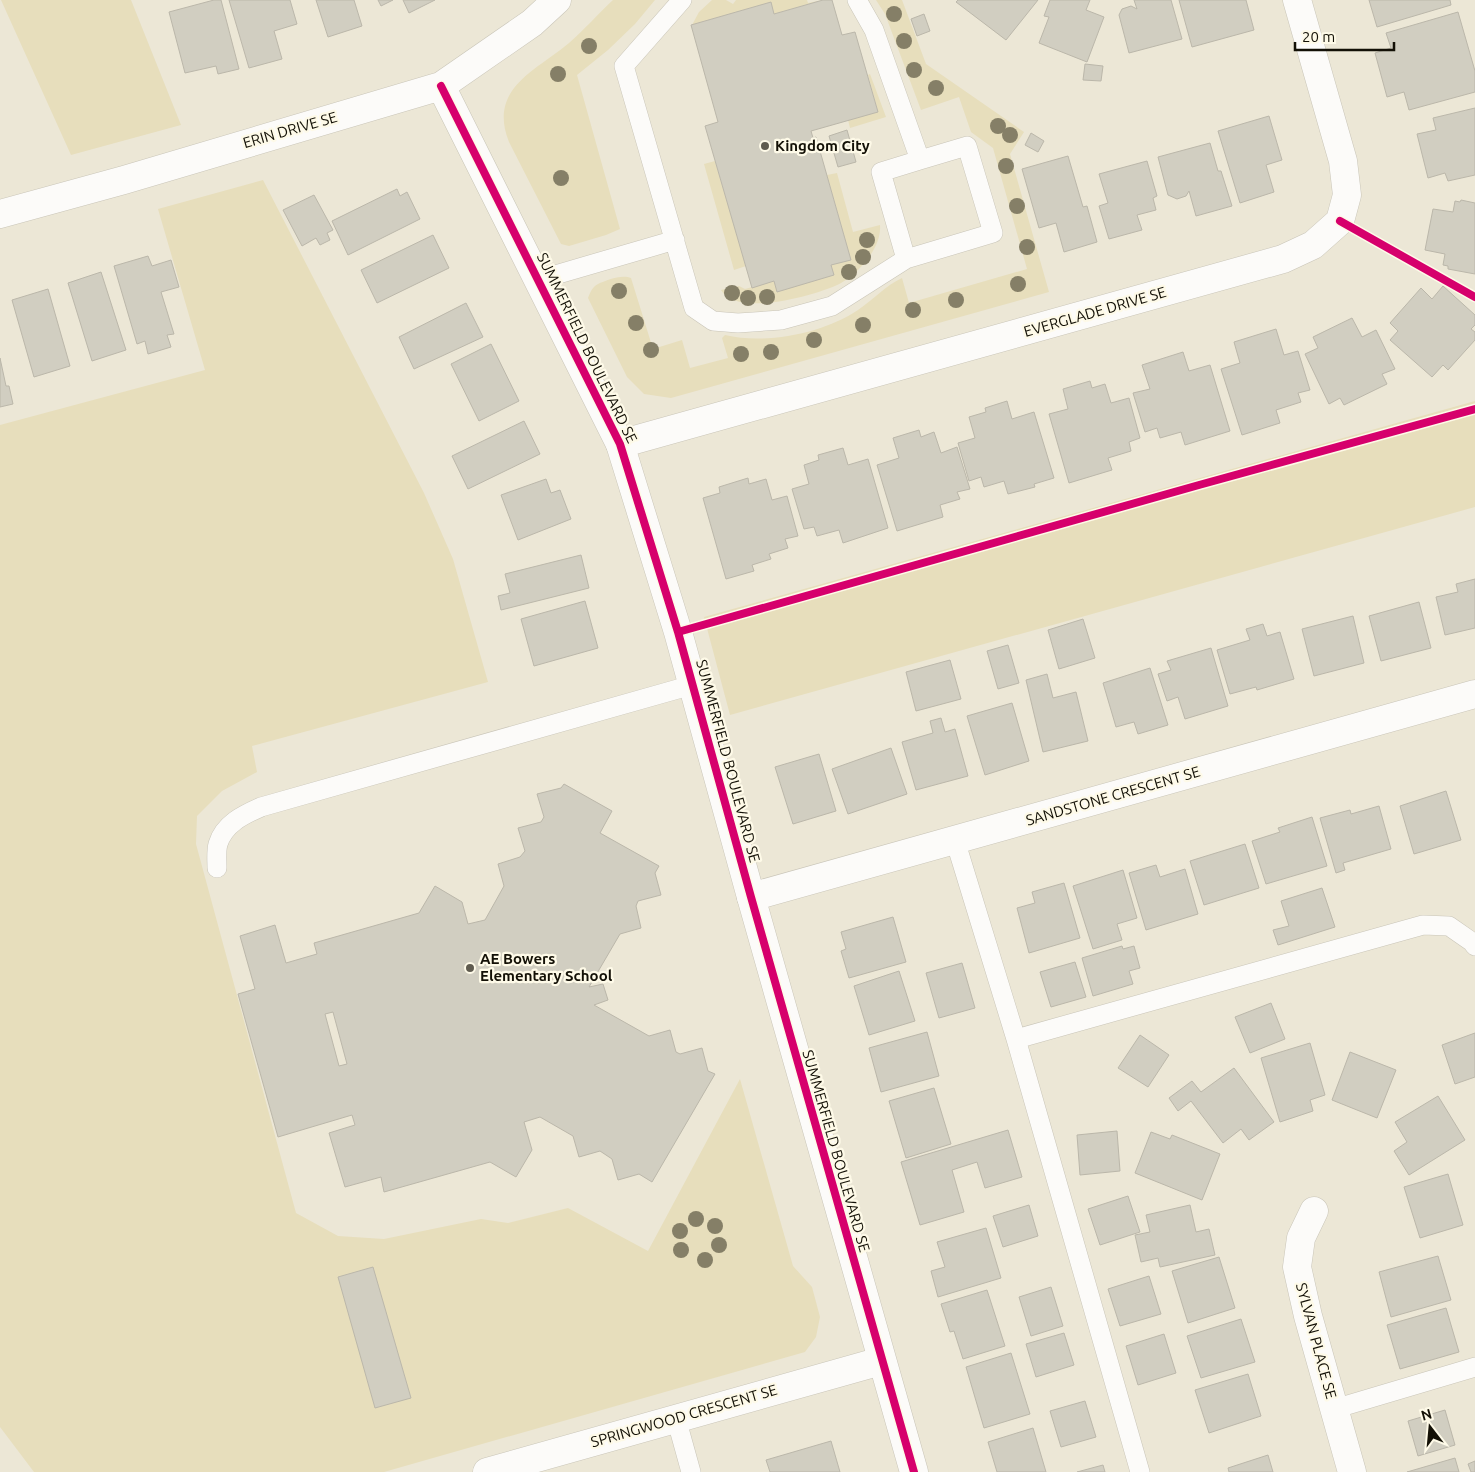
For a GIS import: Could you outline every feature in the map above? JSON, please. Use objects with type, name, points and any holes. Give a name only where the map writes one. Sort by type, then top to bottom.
[{"type":"street","name":"ERIN DRIVE SE","points":[[0,214],[124,180],[441,86],[532,23],[557,0]]},
{"type":"street","name":"EVERGLADE DRIVE SE","points":[[620,444],[1273,262],[1313,245],[1340,221],[1347,195],[1343,161],[1297,0]]},
{"type":"street","name":"SUMMERFIELD BOULEVARD SE","points":[[441,86],[620,444],[678,632],[881,1361],[914,1472]]},
{"type":"street","name":"SANDSTONE CRESCENT SE","points":[[751,897],[1475,694]]},
{"type":"street","name":"SYLVAN PLACE SE","points":[[1314,1211],[1301,1238],[1297,1267],[1308,1316],[1352,1472]]},
{"type":"street","name":"SPRINGWOOD CRESCENT SE","points":[[487,1472],[881,1361]]},
{"type":"lane","points":[[682,0],[624,66],[694,308],[713,321],[738,323],[780,320],[832,306],[906,259],[994,233],[967,146],[881,172],[906,259]]},
{"type":"lane","points":[[857,0],[874,30],[920,160]]},
{"type":"lane","points":[[538,280],[675,240]]},
{"type":"lane","points":[[217,868],[217,845],[226,828],[241,816],[261,807],[692,684]]},
{"type":"lane","points":[[955,840],[1016,1039],[1140,1472]]},
{"type":"lane","points":[[1016,1039],[1423,925],[1449,926],[1475,946]]},
{"type":"lane","points":[[1334,1409],[1475,1367]]},
{"type":"lane","points":[[676,1418],[691,1472]]},
{"type":"shaded area","points":[[1,0],[131,0],[181,125],[71,155]]},
{"type":"shaded area","points":[[613,0],[655,0],[635,24],[608,50],[577,75],[620,229],[569,246],[561,244],[509,142],[504,124],[505,108],[510,95],[529,73],[569,43]]},
{"type":"shaded area","points":[[712,0],[726,0],[733,4],[736,0],[807,0],[808,3],[823,0],[774,14],[771,2],[692,25],[699,12]]},
{"type":"shaded area","points":[[876,0],[902,0],[926,64],[1024,132],[1010,154],[1049,292],[671,398],[644,394],[627,377],[588,298],[594,287],[610,279],[619,277],[631,278],[653,349],[682,340],[690,368],[728,358],[722,338],[725,335],[758,339],[776,338],[812,331],[829,325],[858,310],[902,278],[909,303],[1027,269],[993,148],[971,132],[959,97],[921,110],[885,14]]},
{"type":"shaded area","points":[[870,74],[886,117],[850,128],[848,120],[878,112],[868,75]]},
{"type":"shaded area","points":[[715,161],[746,266],[734,270],[704,164]]},
{"type":"shaded area","points":[[837,173],[853,232],[880,225],[880,233],[874,250],[862,266],[841,283],[830,288],[778,302],[743,302],[730,298],[721,290],[739,286],[745,289],[774,281],[778,291],[834,275],[831,265],[851,260],[827,175]]},
{"type":"shaded area","points":[[263,180],[424,493],[453,559],[488,682],[252,746],[257,772],[222,791],[197,816],[196,844],[296,1213],[338,1236],[384,1239],[481,1219],[508,1223],[568,1208],[648,1251],[740,1079],[793,1266],[812,1287],[820,1317],[816,1337],[805,1352],[384,1472],[34,1472],[0,1427],[0,425],[205,370],[158,209]]},
{"type":"shaded area","points":[[1475,401],[1475,507],[730,715],[704,617]]},
{"type":"building","points":[[214,0],[221,0],[239,69],[218,74],[216,66],[185,73],[169,12]]},
{"type":"building","points":[[229,0],[290,0],[297,24],[274,31],[282,59],[249,68]]},
{"type":"building","points":[[316,0],[354,0],[362,26],[328,37]]},
{"type":"building","points":[[378,0],[393,0],[381,6]]},
{"type":"building","points":[[403,0],[435,0],[409,13]]},
{"type":"building","name":"Kingdom City","points":[[823,0],[832,0],[842,35],[855,32],[878,112],[811,131],[813,138],[816,137],[851,260],[831,265],[834,275],[777,292],[774,281],[752,288],[705,126],[718,122],[691,25],[771,2],[774,14]]},
{"type":"building","points":[[958,0],[1038,0],[1006,40],[956,2]]},
{"type":"building","points":[[1050,0],[1090,0],[1086,10],[1104,17],[1087,62],[1039,43],[1049,17],[1044,16]]},
{"type":"building","points":[[1134,0],[1171,0],[1182,39],[1129,53],[1119,15],[1122,9],[1131,6],[1137,9]]},
{"type":"building","points":[[1179,0],[1246,0],[1254,30],[1192,47]]},
{"type":"building","points":[[1369,0],[1450,0],[1451,5],[1377,27]]},
{"type":"building","points":[[1458,12],[1475,71],[1475,92],[1409,110],[1404,92],[1387,97],[1375,53],[1391,48],[1386,33]]},
{"type":"building","points":[[924,14],[930,31],[917,36],[911,19]]},
{"type":"building","points":[[1085,64],[1103,66],[1101,81],[1083,80]]},
{"type":"building","points":[[1475,108],[1475,175],[1448,181],[1445,173],[1428,178],[1417,134],[1436,130],[1433,118]]},
{"type":"building","points":[[1269,116],[1282,160],[1266,165],[1274,192],[1240,203],[1218,131]]},
{"type":"building","points":[[847,130],[856,162],[838,167],[829,136]]},
{"type":"building","points":[[1031,133],[1044,141],[1038,152],[1025,145]]},
{"type":"building","points":[[1210,143],[1218,171],[1221,171],[1232,206],[1196,216],[1189,191],[1186,196],[1177,199],[1168,195],[1158,157]]},
{"type":"building","points":[[1068,156],[1083,207],[1087,206],[1097,242],[1064,252],[1056,223],[1039,228],[1022,169]]},
{"type":"building","points":[[1147,161],[1157,196],[1153,198],[1156,210],[1137,215],[1142,230],[1109,239],[1099,206],[1108,203],[1099,174]]},
{"type":"building","points":[[397,189],[400,196],[407,192],[420,219],[348,255],[332,221]]},
{"type":"building","points":[[314,195],[333,230],[327,233],[330,240],[320,245],[316,238],[302,246],[283,210]]},
{"type":"building","points":[[1461,200],[1475,203],[1475,274],[1448,269],[1448,266],[1443,265],[1445,254],[1425,250],[1433,209],[1453,212],[1455,201],[1460,202]]},
{"type":"building","points":[[433,235],[449,268],[377,303],[361,270]]},
{"type":"building","points":[[148,256],[152,266],[171,260],[179,287],[161,292],[174,334],[167,335],[171,347],[148,354],[145,341],[137,344],[114,266]]},
{"type":"building","points":[[101,272],[126,350],[92,361],[68,283]]},
{"type":"building","points":[[1443,286],[1475,315],[1475,325],[1471,329],[1475,332],[1475,340],[1448,370],[1443,365],[1432,377],[1390,340],[1398,331],[1390,323],[1421,288],[1432,299]]},
{"type":"building","points":[[48,289],[70,366],[34,377],[12,300]]},
{"type":"building","points":[[466,303],[483,337],[414,369],[399,337]]},
{"type":"building","points":[[1352,318],[1362,337],[1376,330],[1395,369],[1382,374],[1387,384],[1344,405],[1340,398],[1329,404],[1305,354],[1318,348],[1313,337]]},
{"type":"building","points":[[1276,329],[1284,355],[1298,351],[1310,390],[1298,393],[1301,402],[1276,410],[1280,423],[1242,435],[1221,369],[1240,363],[1234,342]]},
{"type":"building","points":[[491,344],[519,401],[479,421],[451,364]]},
{"type":"building","points":[[1183,352],[1189,371],[1210,365],[1230,431],[1185,445],[1181,432],[1160,438],[1157,428],[1145,432],[1133,393],[1150,389],[1142,365]]},
{"type":"building","points":[[0,358],[6,386],[9,386],[13,404],[0,407]]},
{"type":"building","points":[[1090,381],[1092,388],[1105,384],[1111,403],[1129,398],[1140,438],[1129,442],[1131,451],[1108,458],[1112,470],[1069,483],[1049,414],[1068,409],[1063,389]]},
{"type":"building","points":[[1007,401],[1012,419],[1034,412],[1054,478],[1034,484],[1035,487],[1008,494],[1004,481],[984,487],[981,477],[969,481],[958,443],[975,438],[969,417],[986,412],[985,408]]},
{"type":"building","points":[[524,421],[540,454],[468,489],[452,456]]},
{"type":"building","points":[[919,430],[921,437],[934,432],[941,453],[957,447],[970,489],[957,492],[960,499],[940,505],[943,517],[897,531],[877,465],[899,458],[893,438]]},
{"type":"building","points":[[843,448],[848,465],[868,459],[888,528],[843,543],[839,530],[817,536],[814,527],[804,529],[792,489],[809,484],[804,465],[819,460],[818,455]]},
{"type":"building","points":[[748,478],[749,484],[766,479],[772,500],[787,496],[798,536],[785,539],[788,548],[769,554],[771,559],[752,565],[754,571],[726,579],[703,498],[720,493],[719,487]]},
{"type":"building","points":[[546,479],[551,493],[560,490],[571,519],[518,540],[501,495]]},
{"type":"building","points":[[581,555],[589,588],[501,610],[498,596],[510,593],[505,574]]},
{"type":"building","points":[[1475,579],[1475,628],[1445,635],[1436,597],[1458,592],[1456,584]]},
{"type":"building","points":[[585,601],[598,648],[534,666],[521,619]]},
{"type":"building","points":[[1419,602],[1431,648],[1381,661],[1369,616]]},
{"type":"building","points":[[1353,616],[1364,663],[1314,676],[1302,629]]},
{"type":"building","points":[[1083,619],[1095,658],[1059,669],[1048,630]]},
{"type":"building","points":[[1263,624],[1267,636],[1280,632],[1294,679],[1257,690],[1256,687],[1230,694],[1217,650],[1250,640],[1246,629]]},
{"type":"building","points":[[1008,645],[1019,683],[998,689],[987,651]]},
{"type":"building","points":[[1211,648],[1228,706],[1185,719],[1178,697],[1167,701],[1158,674],[1171,670],[1167,661]]},
{"type":"building","points":[[950,660],[961,699],[916,711],[906,672]]},
{"type":"building","points":[[1150,668],[1168,725],[1138,734],[1134,722],[1116,727],[1103,683]]},
{"type":"building","points":[[1047,674],[1053,698],[1076,692],[1088,741],[1043,752],[1026,680]]},
{"type":"building","points":[[1012,703],[1029,761],[985,775],[967,716]]},
{"type":"building","points":[[941,718],[945,732],[955,729],[968,776],[916,790],[902,742],[933,733],[930,721]]},
{"type":"building","points":[[891,748],[907,794],[848,814],[832,769]]},
{"type":"building","points":[[819,754],[836,811],[793,824],[775,767]]},
{"type":"building","points":[[564,784],[612,811],[600,833],[659,866],[655,873],[661,895],[638,901],[636,906],[641,928],[620,934],[589,987],[603,984],[608,1000],[594,1005],[649,1036],[670,1030],[676,1052],[680,1054],[702,1048],[708,1071],[715,1074],[652,1182],[639,1174],[618,1180],[612,1159],[600,1151],[579,1157],[573,1136],[540,1117],[524,1122],[532,1150],[516,1177],[490,1162],[384,1192],[381,1177],[345,1187],[329,1133],[355,1125],[352,1115],[278,1137],[238,994],[255,989],[240,936],[275,925],[286,963],[317,954],[314,943],[419,913],[435,886],[462,902],[468,924],[485,920],[504,886],[498,864],[520,857],[525,851],[518,828],[541,822],[544,817],[537,794],[561,788]],"holes":[[[333,1012],[347,1064],[339,1066],[325,1014]]]},
{"type":"building","points":[[1446,791],[1461,840],[1414,854],[1400,806]]},
{"type":"building","points":[[1379,806],[1391,849],[1343,863],[1345,870],[1336,873],[1320,818],[1350,810],[1351,814]]},
{"type":"building","points":[[1312,817],[1327,866],[1266,884],[1252,841],[1280,832],[1278,828]]},
{"type":"building","points":[[1245,844],[1259,888],[1204,905],[1190,861]]},
{"type":"building","points":[[1156,865],[1160,877],[1185,869],[1198,914],[1146,930],[1129,873]]},
{"type":"building","points":[[1123,870],[1137,918],[1117,924],[1122,940],[1093,949],[1073,886]]},
{"type":"building","points":[[1064,883],[1080,938],[1029,953],[1017,908],[1035,903],[1032,892]]},
{"type":"building","points":[[1322,888],[1335,927],[1278,945],[1273,930],[1289,926],[1281,901]]},
{"type":"building","points":[[893,917],[906,962],[849,978],[841,951],[846,949],[841,932]]},
{"type":"building","points":[[1122,946],[1123,949],[1134,946],[1140,968],[1129,971],[1133,984],[1093,996],[1082,958]]},
{"type":"building","points":[[1075,962],[1086,997],[1051,1007],[1040,972]]},
{"type":"building","points":[[962,963],[975,1008],[939,1018],[926,973]]},
{"type":"building","points":[[899,971],[915,1021],[869,1035],[854,986]]},
{"type":"building","points":[[1271,1003],[1285,1039],[1250,1053],[1235,1017]]},
{"type":"building","points":[[927,1032],[939,1076],[881,1092],[869,1048]]},
{"type":"building","points":[[1475,1033],[1475,1077],[1455,1084],[1442,1045]]},
{"type":"building","points":[[1140,1035],[1169,1055],[1148,1087],[1118,1068]]},
{"type":"building","points":[[1310,1043],[1325,1095],[1310,1100],[1313,1111],[1280,1122],[1261,1058]]},
{"type":"building","points":[[1350,1052],[1396,1070],[1377,1118],[1332,1100]]},
{"type":"building","points":[[1234,1068],[1274,1122],[1249,1140],[1241,1129],[1223,1143],[1191,1101],[1178,1111],[1169,1098],[1192,1081],[1201,1092]]},
{"type":"building","points":[[934,1088],[951,1144],[906,1158],[889,1101]]},
{"type":"building","points":[[1438,1096],[1465,1140],[1409,1175],[1394,1151],[1407,1142],[1395,1122]]},
{"type":"building","points":[[1008,1130],[1022,1177],[985,1188],[977,1162],[952,1170],[964,1212],[920,1225],[901,1162]]},
{"type":"building","points":[[1117,1131],[1120,1171],[1080,1175],[1077,1135]]},
{"type":"building","points":[[1151,1132],[1170,1139],[1172,1135],[1220,1154],[1202,1200],[1135,1173]]},
{"type":"building","points":[[1448,1174],[1463,1225],[1420,1238],[1404,1187]]},
{"type":"building","points":[[1128,1196],[1140,1232],[1100,1245],[1088,1209]]},
{"type":"building","points":[[1029,1205],[1038,1236],[1003,1247],[993,1216]]},
{"type":"building","points":[[1190,1205],[1196,1232],[1209,1229],[1215,1255],[1160,1267],[1158,1258],[1141,1262],[1135,1235],[1150,1232],[1146,1215]]},
{"type":"building","points":[[986,1228],[1001,1278],[938,1297],[931,1271],[945,1267],[937,1242]]},
{"type":"building","points":[[1438,1256],[1451,1300],[1391,1317],[1379,1272]]},
{"type":"building","points":[[1219,1257],[1235,1308],[1188,1323],[1172,1271]]},
{"type":"building","points":[[373,1267],[411,1398],[375,1408],[338,1277]]},
{"type":"building","points":[[1149,1276],[1161,1314],[1120,1326],[1108,1289]]},
{"type":"building","points":[[1051,1287],[1063,1326],[1031,1336],[1019,1297]]},
{"type":"building","points":[[987,1290],[1005,1346],[963,1359],[954,1331],[950,1332],[941,1304]]},
{"type":"building","points":[[1446,1308],[1459,1352],[1400,1369],[1387,1325]]},
{"type":"building","points":[[1241,1319],[1255,1362],[1201,1378],[1187,1336]]},
{"type":"building","points":[[1064,1333],[1074,1365],[1036,1377],[1026,1344]]},
{"type":"building","points":[[1164,1334],[1176,1373],[1138,1385],[1126,1346]]},
{"type":"building","points":[[1011,1353],[1030,1414],[984,1428],[966,1367]]},
{"type":"building","points":[[1248,1374],[1261,1416],[1209,1433],[1195,1390]]},
{"type":"building","points":[[1085,1401],[1096,1437],[1061,1447],[1050,1411]]},
{"type":"building","points":[[1445,1410],[1455,1445],[1418,1456],[1408,1421]]},
{"type":"building","points":[[1033,1428],[1046,1472],[997,1472],[988,1442]]},
{"type":"building","points":[[831,1441],[840,1472],[770,1472],[766,1460]]},
{"type":"building","points":[[1268,1455],[1273,1472],[1229,1472],[1228,1468]]},
{"type":"building","points":[[1455,1458],[1459,1472],[1407,1472]]},
{"type":"building","points":[[1475,1461],[1475,1472],[1471,1472],[1468,1464]]},
{"type":"building","points":[[1103,1465],[1105,1472],[1077,1472]]},
{"type":"cycle path","points":[[441,86],[620,444],[678,632],[914,1472]]},
{"type":"cycle path","points":[[1340,221],[1475,297]]},
{"type":"cycle path","points":[[678,632],[1475,409]]},
{"type":"place","name":"Kingdom City","points":[[765,146]]},
{"type":"place","name":"AE Bowers Elementary School","points":[[470,968]]}]
